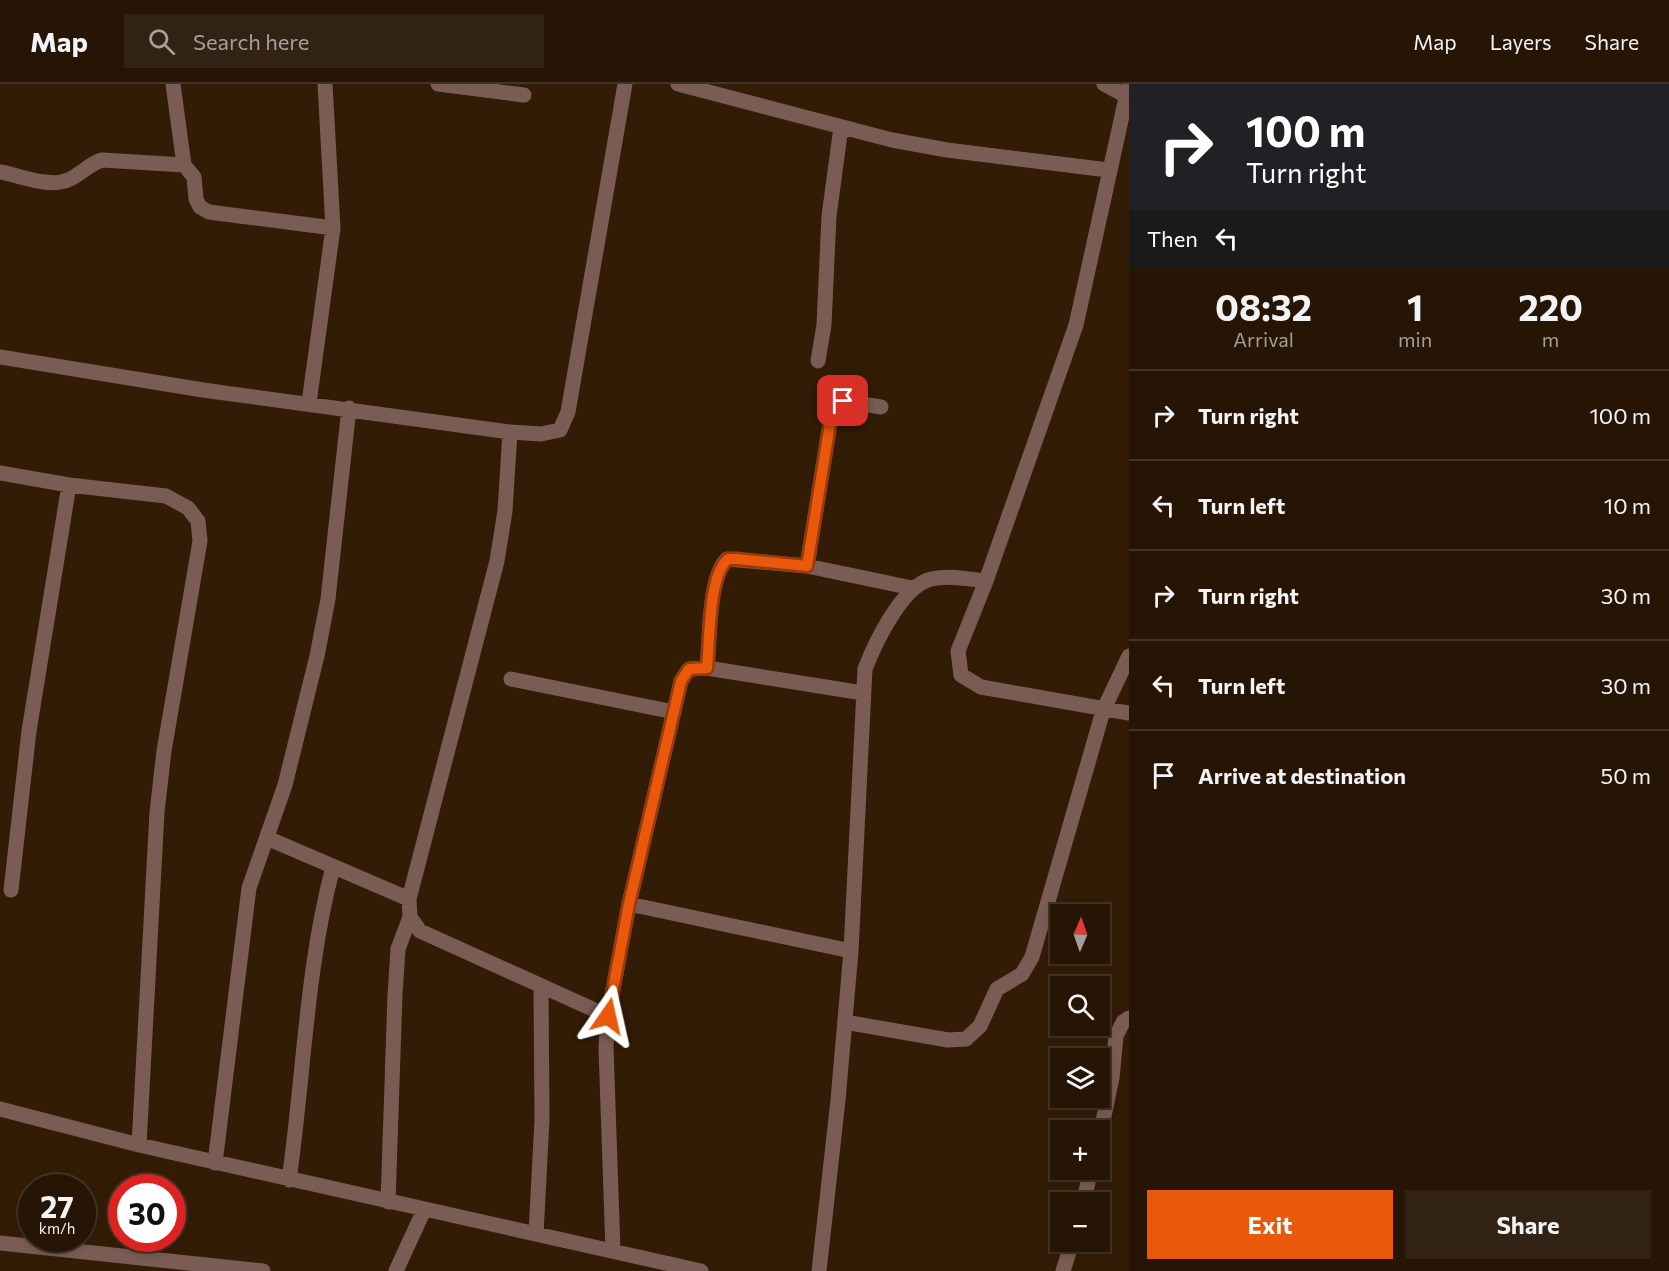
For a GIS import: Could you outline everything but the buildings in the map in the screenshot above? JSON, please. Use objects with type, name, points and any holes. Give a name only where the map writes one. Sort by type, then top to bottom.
[{"type":"street","points":[[173,84],[184,165],[194,177],[196,199],[200,207],[209,212],[333,228]]},
{"type":"street","points":[[309,403],[333,228],[325,84]]},
{"type":"street","points":[[438,84],[524,95]]},
{"type":"street","points":[[0,357],[203,390],[349,408],[510,432],[541,434],[560,430],[568,412],[625,84]]},
{"type":"street","points":[[678,84],[841,127],[946,150],[1108,170]]},
{"type":"street","points":[[1104,84],[1127,90],[1076,325],[986,581],[958,651],[961,675],[981,687],[1103,711],[1129,713]]},
{"type":"street","points":[[818,361],[824,325],[829,216],[841,127]]},
{"type":"street","points":[[0,171],[54,182],[65,181],[91,163],[102,160],[184,165]]},
{"type":"street","points":[[807,566],[833,405],[843,401],[881,407]]},
{"type":"street","points":[[215,1163],[249,888],[285,785],[317,656],[328,599],[349,408]]},
{"type":"street","points":[[388,1202],[398,949],[410,916],[409,899],[497,561],[505,511],[510,432]]},
{"type":"street","points":[[0,473],[69,485],[166,496],[188,508],[198,521],[200,541],[164,751],[157,812],[139,1145]]},
{"type":"street","points":[[11,890],[43,633],[69,485]]},
{"type":"street","points":[[707,668],[716,581],[720,566],[728,559],[807,566],[912,588]]},
{"type":"street","points":[[819,1271],[851,951],[865,669],[875,643],[912,588],[929,580],[950,577],[986,581]]},
{"type":"street","points":[[845,1022],[948,1040],[966,1039],[980,1026],[997,989],[1022,974],[1032,957],[1103,711],[1129,656]]},
{"type":"street","points":[[613,1251],[606,1048],[608,1016],[629,904],[681,681],[689,669],[707,668],[863,693]]},
{"type":"street","points":[[510,679],[674,712]]},
{"type":"street","points":[[267,838],[409,899]]},
{"type":"street","points":[[289,1180],[314,972],[324,902],[333,867]]},
{"type":"street","points":[[629,904],[851,951]]},
{"type":"street","points":[[410,916],[420,931],[608,1016]]},
{"type":"street","points":[[536,1234],[542,1120],[541,986]]},
{"type":"street","points":[[1103,1120],[1112,1078],[1116,1036],[1123,1022],[1129,1017]]},
{"type":"street","points":[[0,1109],[215,1163],[701,1271]]},
{"type":"street","points":[[396,1271],[424,1210]]},
{"type":"street","points":[[0,1243],[263,1271]]},
{"type":"street","points":[[1063,1271],[1069,1252]]},
{"type":"route","points":[[608,1016],[629,904],[681,681],[689,669],[707,668],[716,581],[720,566],[728,559],[807,566],[833,405],[843,401]]}]
